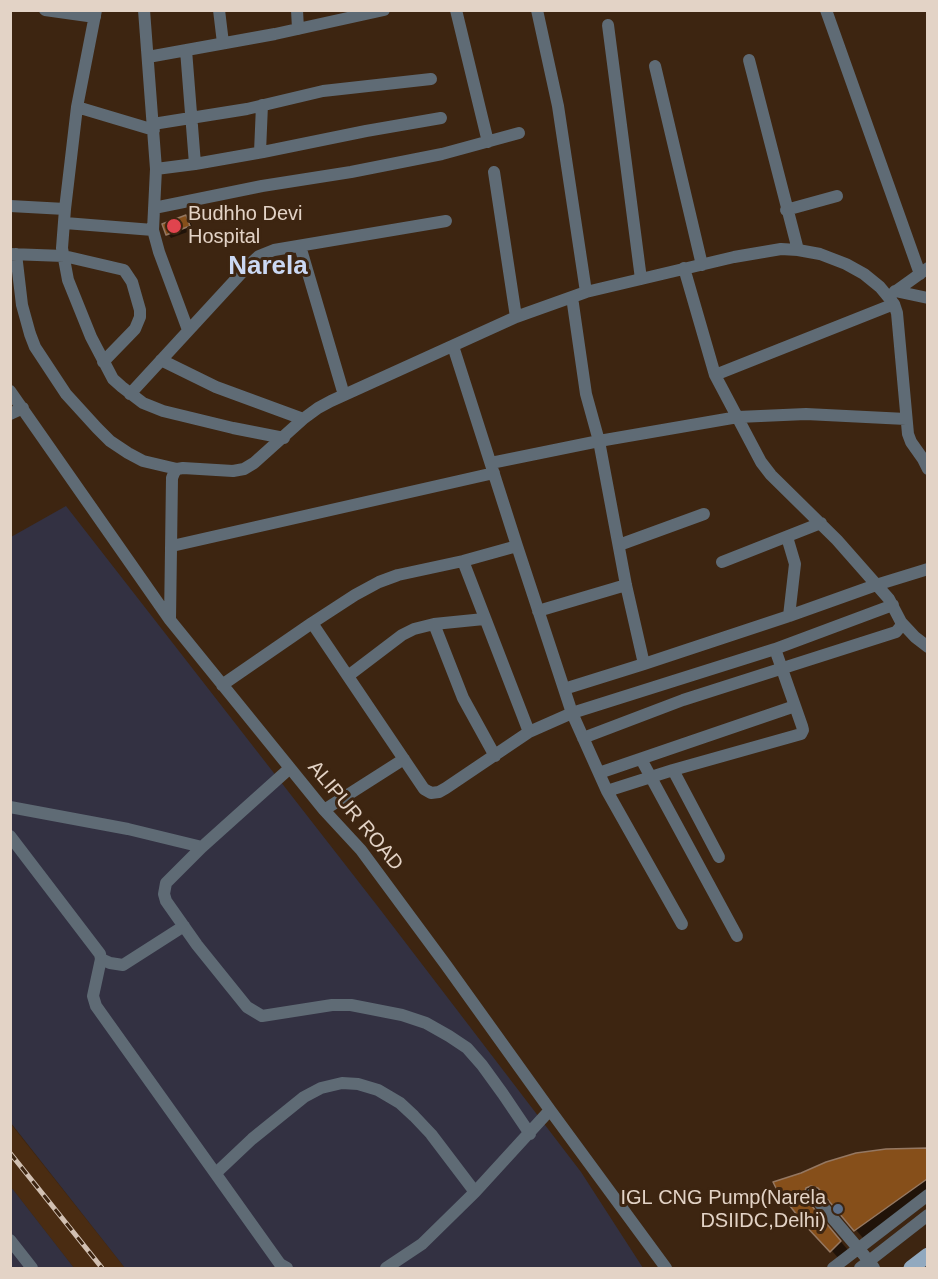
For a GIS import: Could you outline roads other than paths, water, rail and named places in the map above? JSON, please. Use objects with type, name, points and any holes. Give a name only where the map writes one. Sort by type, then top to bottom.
[{"type":"main road","points":[[910,1269],[927,1255]]},
{"type":"street","points":[[45,10],[96,14],[77,107],[62,248],[68,280],[103,362],[114,379],[143,404],[233,428],[284,438]]},
{"type":"street","points":[[144,10],[156,169],[153,230],[188,330]]},
{"type":"street","points":[[219,10],[223,43]]},
{"type":"street","points":[[297,10],[298,29]]},
{"type":"street","points":[[148,57],[298,29],[384,10]]},
{"type":"street","points":[[456,10],[488,142]]},
{"type":"street","points":[[537,10],[558,106],[586,292]]},
{"type":"street","points":[[715,375],[892,297],[924,271],[826,10]]},
{"type":"street","points":[[608,25],[641,279]]},
{"type":"street","points":[[186,50],[195,164]]},
{"type":"street","points":[[749,60],[798,250]]},
{"type":"street","points":[[655,66],[702,265]]},
{"type":"street","points":[[77,107],[153,127],[323,91],[431,79]]},
{"type":"street","points":[[260,152],[262,105]]},
{"type":"street","points":[[156,169],[195,164],[441,118]]},
{"type":"street","points":[[154,208],[442,154],[519,133]]},
{"type":"street","points":[[494,172],[516,318]]},
{"type":"street","points":[[786,210],[837,196]]},
{"type":"street","points":[[10,206],[65,209]]},
{"type":"street","points":[[130,394],[259,256],[274,250],[446,221]]},
{"type":"street","points":[[65,223],[153,230]]},
{"type":"street","points":[[300,246],[344,395]]},
{"type":"street","points":[[103,362],[135,329],[138,322],[140,310],[132,282],[124,270],[64,256],[13,254],[27,327],[36,347],[66,394],[110,441],[143,461],[177,470],[183,468],[233,471],[244,469],[255,462],[318,408],[516,318],[586,292],[684,268],[764,251],[798,250],[820,254],[846,264],[864,273],[892,297],[897,313],[906,419],[911,442],[927,469]]},
{"type":"street","points":[[684,268],[715,375],[766,469],[821,524],[893,605],[901,622],[915,638],[927,647]]},
{"type":"street","points":[[573,297],[586,394],[599,441],[626,585],[644,664]]},
{"type":"street","points":[[892,297],[927,298]]},
{"type":"street","points":[[453,346],[572,713],[607,791],[682,924]]},
{"type":"street","points":[[161,360],[216,387],[303,419]]},
{"type":"street","name":"ALIPUR ROAD","points":[[10,391],[170,620],[324,810],[361,850],[666,1269]]},
{"type":"street","points":[[10,414],[23,408]]},
{"type":"street","points":[[172,546],[599,441],[738,417],[806,414],[906,419]]},
{"type":"street","points":[[170,620],[172,478],[177,470]]},
{"type":"street","points":[[619,544],[704,514]]},
{"type":"street","points":[[722,562],[821,524]]},
{"type":"street","points":[[787,537],[795,564],[789,616]]},
{"type":"street","points":[[222,685],[312,623],[379,582],[398,575],[463,561],[516,546]]},
{"type":"street","points":[[463,561],[529,732]]},
{"type":"street","points":[[564,689],[927,569]]},
{"type":"street","points":[[538,611],[626,585]]},
{"type":"street","points":[[312,623],[424,789],[431,793],[446,788],[529,732],[572,713],[775,649],[893,605]]},
{"type":"street","points":[[348,676],[402,635],[414,629],[434,624],[484,619]]},
{"type":"street","points":[[583,738],[683,700],[896,632],[901,622]]},
{"type":"street","points":[[434,624],[463,698],[495,756]]},
{"type":"street","points":[[607,791],[801,734],[802,730],[795,706],[775,649]]},
{"type":"street","points":[[598,773],[795,706]]},
{"type":"street","points":[[324,810],[404,759]]},
{"type":"street","points":[[641,759],[737,936]]},
{"type":"street","points":[[290,768],[202,847],[166,883],[164,894],[166,901],[247,1007],[262,1016],[332,1005],[351,1005],[402,1015],[426,1023],[467,1048],[482,1065],[530,1134]]},
{"type":"street","points":[[673,770],[719,857]]},
{"type":"street","points":[[10,807],[128,829],[202,847]]},
{"type":"street","points":[[10,836],[97,949],[101,959],[93,996],[96,1006],[280,1263],[287,1269]]},
{"type":"street","points":[[101,959],[123,965],[184,926]]},
{"type":"street","points":[[216,1173],[252,1139],[304,1097],[321,1088],[342,1083],[358,1084],[378,1090],[414,1116],[436,1140],[475,1192]]},
{"type":"street","points":[[386,1269],[422,1244],[475,1192],[550,1110]]},
{"type":"street","points":[[812,1194],[858,1249],[868,1266],[927,1215]]},
{"type":"street","points":[[833,1269],[927,1195]]},
{"type":"street","points":[[10,1240],[32,1269]]},
{"type":"railway","points":[[10,1153],[102,1268]]},
{"type":"place","name":"Budhho Devi Hospital","points":[[174,226]]},
{"type":"place","name":"IGL CNG Pump(Narela DSIIDC,Delhi)","points":[[838,1209]]},
{"type":"district","name":"Narela","points":[[268,267]]}]
